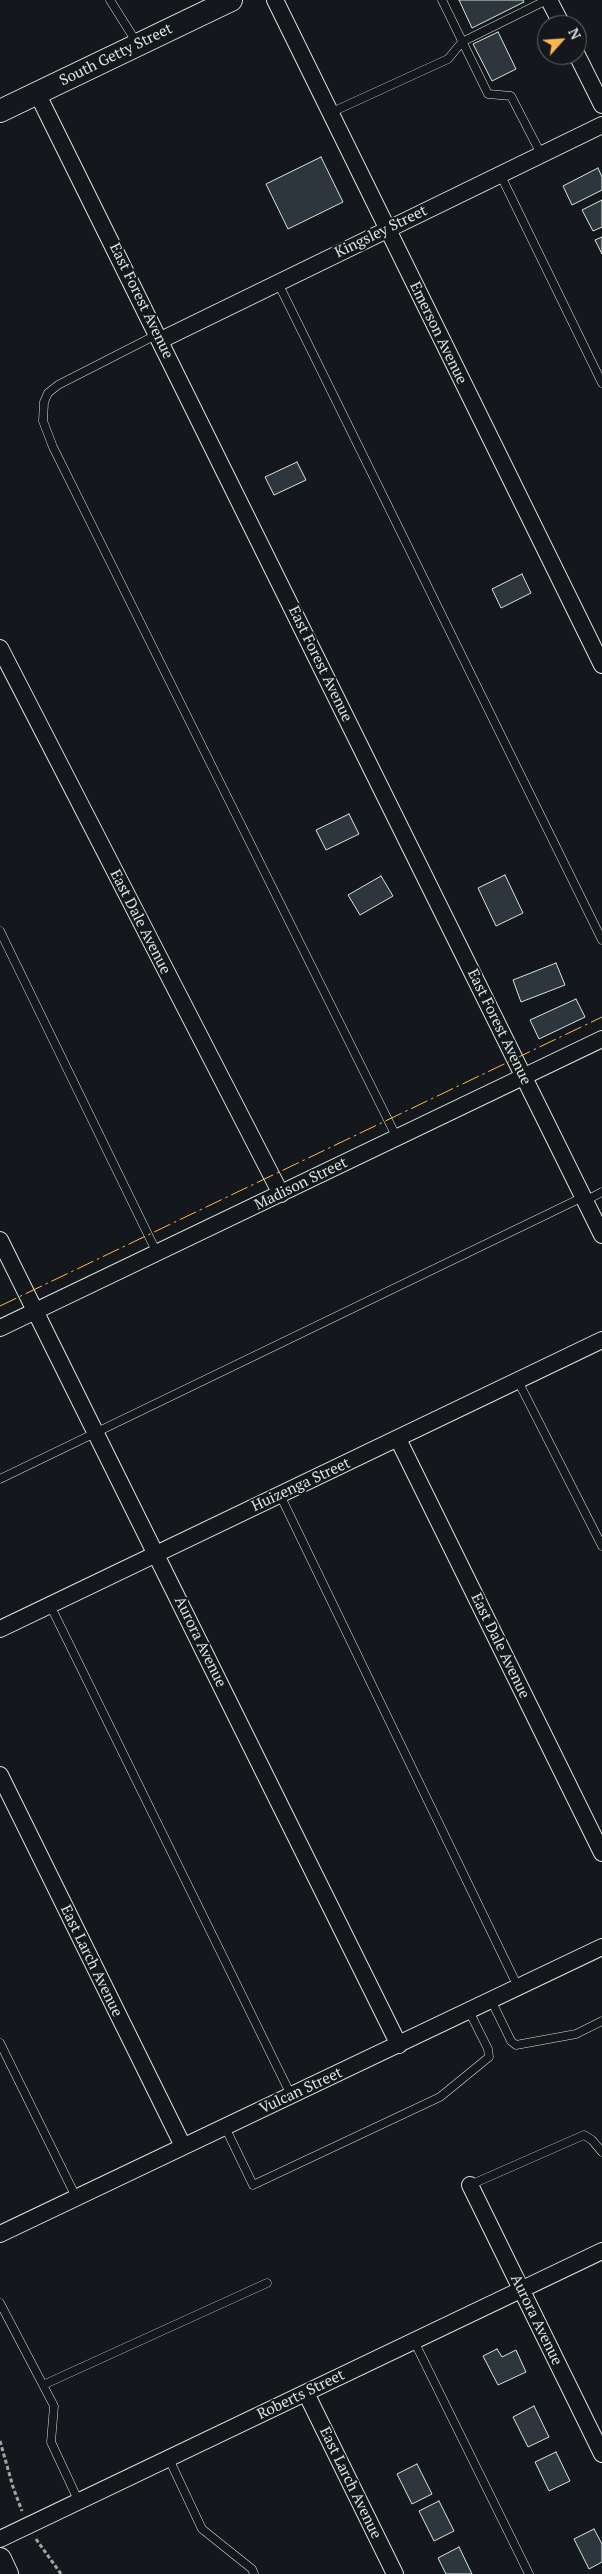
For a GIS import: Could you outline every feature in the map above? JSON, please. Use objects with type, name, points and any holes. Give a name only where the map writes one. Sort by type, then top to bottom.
[{"type":"main road","name":"South Getty Street","points":[[0,111],[231,0]]},
{"type":"main road","points":[[0,2560],[7,2574]]},
{"type":"street","name":"Emerson Avenue","points":[[275,0],[602,665]]},
{"type":"street","points":[[548,0],[556,15]]},
{"type":"street","points":[[582,65],[602,105]]},
{"type":"street","name":"East Forest Avenue","points":[[37,93],[602,1235]]},
{"type":"street","name":"Kingsley Street","points":[[159,337],[278,282],[602,125]]},
{"type":"street","name":"East Dale Avenue","points":[[0,648],[280,1194]]},
{"type":"street","name":"Madison Street","points":[[0,1328],[602,1038]]},
{"type":"street","name":"Aurora Avenue","points":[[0,1240],[399,2044]]},
{"type":"street","name":"Huizenga Street","points":[[0,1629],[602,1340]]},
{"type":"street","name":"East Dale Avenue","points":[[398,1439],[602,1853]]},
{"type":"street","name":"East Larch Avenue","points":[[0,1775],[183,2146]]},
{"type":"street","name":"Vulcan Street","points":[[0,2234],[602,1947]]},
{"type":"street","name":"Aurora Avenue","points":[[470,2185],[602,2454]]},
{"type":"street","name":"Roberts Street","points":[[0,2539],[602,2251]]},
{"type":"street","name":"East Larch Avenue","points":[[306,2393],[395,2574]]},
{"type":"lane","points":[[110,0],[138,45]]},
{"type":"lane","points":[[442,0],[488,94],[511,96],[542,154]]},
{"type":"lane","points":[[330,113],[448,59],[462,42],[548,0]]},
{"type":"lane","points":[[500,174],[602,383]]},
{"type":"lane","points":[[278,282],[602,940]]},
{"type":"lane","points":[[159,337],[58,386],[48,393],[44,402],[43,421],[62,465],[397,1138]]},
{"type":"lane","points":[[0,932],[157,1253]]},
{"type":"lane","points":[[0,1479],[602,1192]]},
{"type":"lane","points":[[518,1381],[602,1546]]},
{"type":"lane","points":[[280,1495],[518,1988]]},
{"type":"lane","points":[[50,1605],[292,2095]]},
{"type":"lane","points":[[492,2000],[511,2041],[516,2045],[576,2034],[602,2021]]},
{"type":"lane","points":[[225,2127],[253,2185],[440,2097],[489,2057],[488,2048],[469,2011]]},
{"type":"lane","points":[[0,2043],[76,2198]]},
{"type":"lane","points":[[470,2185],[584,2135],[592,2140],[602,2152]]},
{"type":"lane","points":[[43,2385],[268,2283]]},
{"type":"lane","points":[[0,2303],[54,2406],[51,2442],[79,2502]]},
{"type":"lane","points":[[414,2341],[529,2574]]},
{"type":"lane","points":[[169,2458],[202,2528],[252,2569],[254,2574]]},
{"type":"building","points":[[459,0],[523,0],[524,2],[472,28]]},
{"type":"building","points":[[498,32],[516,69],[492,81],[473,44]]},
{"type":"building","points":[[321,157],[343,202],[288,229],[266,184]]},
{"type":"building","points":[[598,168],[602,177],[602,190],[572,205],[563,186]]},
{"type":"building","points":[[602,200],[602,227],[593,231],[582,210]]},
{"type":"building","points":[[602,237],[602,254],[595,240]]},
{"type":"building","points":[[297,462],[306,480],[274,495],[265,477]]},
{"type":"building","points":[[522,574],[531,593],[501,608],[492,589]]},
{"type":"building","points":[[349,814],[359,834],[326,850],[316,830]]},
{"type":"building","points":[[505,875],[523,913],[496,926],[478,888]]},
{"type":"building","points":[[381,876],[393,896],[360,915],[348,895]]},
{"type":"building","points":[[556,963],[565,985],[521,1002],[513,980]]},
{"type":"building","points":[[576,999],[585,1017],[539,1039],[530,1020]]},
{"type":"building","points":[[497,2349],[502,2357],[516,2350],[526,2372],[498,2385],[483,2356]]},
{"type":"building","points":[[534,2406],[549,2437],[528,2447],[513,2417]]},
{"type":"building","points":[[556,2452],[570,2481],[549,2491],[535,2462]]},
{"type":"building","points":[[417,2464],[432,2494],[412,2504],[397,2474]]},
{"type":"building","points":[[439,2501],[454,2531],[434,2541],[419,2511]]},
{"type":"building","points":[[594,2529],[602,2544],[602,2562],[589,2569],[574,2539]]},
{"type":"building","points":[[459,2547],[472,2574],[446,2574],[438,2558]]},
{"type":"power","points":[[0,1306],[602,1017]]}]
